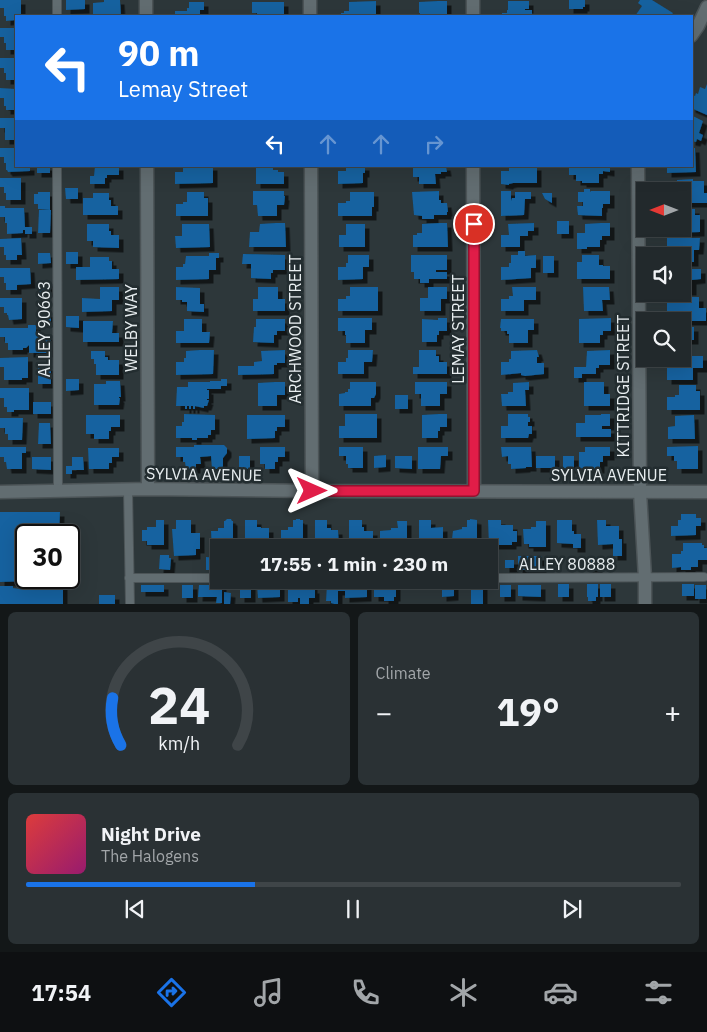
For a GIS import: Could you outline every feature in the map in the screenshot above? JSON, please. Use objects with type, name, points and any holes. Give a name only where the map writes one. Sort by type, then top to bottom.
[{"type":"street","points":[[146,0],[146,15]]},
{"type":"street","points":[[310,0],[310,15]]},
{"type":"street","points":[[473,0],[473,15]]},
{"type":"street","points":[[693,33],[707,7]]},
{"type":"street","name":"WELBY WAY","points":[[147,167],[148,489]]},
{"type":"street","name":"ARCHWOOD STREET","points":[[311,167],[312,491]]},
{"type":"street","name":"LEMAY STREET","points":[[473,167],[474,491]]},
{"type":"street","name":"KITTRIDGE STREET","points":[[638,167],[640,492],[645,604]]},
{"type":"street","name":"SYLVIA AVENUE","points":[[0,492],[148,489],[707,492]]},
{"type":"lane","points":[[57,0],[57,15]]},
{"type":"lane","name":"ALLEY 90663","points":[[57,167],[58,491]]},
{"type":"lane","points":[[128,490],[130,604]]},
{"type":"lane","name":"ALLEY 80888","points":[[498,578],[704,577]]},
{"type":"lane","points":[[130,578],[210,578]]},
{"type":"building","points":[[0,0],[21,0],[21,15],[15,15],[15,20],[6,21],[4,8],[0,8]]},
{"type":"building","points":[[66,0],[85,0],[85,9],[66,10]]},
{"type":"building","points":[[104,0],[120,0],[121,15],[93,15],[93,3],[104,2]]},
{"type":"building","points":[[569,0],[585,0],[585,7],[583,9],[569,9]]},
{"type":"building","points":[[640,0],[652,0],[673,13],[672,15],[636,15],[642,6],[638,3]]},
{"type":"building","points":[[376,1],[376,15],[341,15],[344,11],[349,11],[349,2]]},
{"type":"building","points":[[447,1],[447,14],[420,15],[419,2]]},
{"type":"building","points":[[508,1],[529,1],[529,9],[525,10],[532,10],[532,15],[502,15],[502,13],[507,13]]},
{"type":"building","points":[[189,2],[204,2],[204,10],[200,10],[200,15],[175,15],[175,11],[187,11],[187,8],[189,8]]},
{"type":"building","points":[[252,2],[284,2],[284,14],[257,15],[257,13],[252,13]]},
{"type":"building","points":[[0,28],[15,28],[15,50],[6,50],[4,37],[0,37]]},
{"type":"building","points":[[0,58],[15,58],[15,80],[6,80],[4,68],[0,68]]},
{"type":"building","points":[[707,84],[707,115],[693,109],[693,95],[698,94],[700,87],[705,89]]},
{"type":"building","points":[[0,88],[15,89],[15,110],[6,110],[4,98],[0,98]]},
{"type":"building","points":[[693,116],[703,121],[699,133],[703,135],[701,141],[697,139],[696,142],[693,141]]},
{"type":"building","points":[[0,118],[15,118],[15,140],[5,140],[5,128],[0,128]]},
{"type":"building","points":[[0,148],[15,148],[15,167],[30,167],[30,171],[8,172],[6,170],[6,163],[4,163],[4,157],[0,157]]},
{"type":"building","points":[[693,148],[695,148],[696,172],[667,173],[667,167],[693,167]]},
{"type":"building","points":[[37,167],[50,167],[50,173],[37,173]]},
{"type":"building","points":[[95,167],[119,167],[119,175],[107,175],[105,184],[90,184],[90,176],[94,176]]},
{"type":"building","points":[[213,167],[213,183],[175,184],[175,172],[183,172],[183,168]]},
{"type":"building","points":[[256,167],[273,167],[273,170],[284,172],[284,184],[256,184]]},
{"type":"building","points":[[365,167],[363,183],[338,184],[338,171],[346,171],[346,168]]},
{"type":"building","points":[[413,167],[446,167],[447,172],[435,174],[436,184],[419,184],[419,177],[413,177]]},
{"type":"building","points":[[509,167],[537,167],[537,183],[501,184],[501,171],[509,171]]},
{"type":"building","points":[[569,167],[610,167],[610,172],[603,171],[603,174],[599,174],[599,183],[582,183],[582,181],[576,181],[576,175],[569,175]]},
{"type":"building","points":[[0,178],[21,178],[21,200],[6,200],[4,187],[0,187]]},
{"type":"building","points":[[693,179],[693,181],[704,181],[704,193],[707,193],[707,203],[691,203],[691,182],[677,182],[677,180]]},
{"type":"building","points":[[65,188],[78,188],[78,199],[66,199]]},
{"type":"building","points":[[584,189],[590,189],[590,192],[610,191],[610,204],[603,204],[602,216],[578,215],[577,206],[583,206],[583,202],[578,202],[578,192],[584,192]]},
{"type":"building","points":[[253,191],[284,191],[284,205],[277,205],[277,216],[258,216],[257,205],[253,205]]},
{"type":"building","points":[[439,191],[441,203],[447,203],[447,215],[434,215],[434,219],[422,219],[422,216],[414,215],[412,192]]},
{"type":"building","points":[[501,191],[511,191],[511,201],[512,198],[515,198],[515,192],[531,192],[531,199],[525,199],[524,215],[501,216]]},
{"type":"building","points":[[38,192],[50,192],[50,210],[38,209],[38,204],[34,204],[34,194],[38,194]]},
{"type":"building","points":[[187,192],[204,192],[204,198],[208,198],[208,216],[176,216],[176,204],[187,202]]},
{"type":"building","points":[[350,192],[374,192],[372,216],[338,216],[338,203],[350,201]]},
{"type":"building","points":[[93,193],[109,193],[111,206],[118,206],[118,215],[83,215],[83,198],[93,198]]},
{"type":"building","points":[[542,193],[552,193],[552,203],[545,199]]},
{"type":"building","points":[[0,206],[5,206],[5,208],[24,208],[25,227],[32,227],[32,234],[25,234],[25,230],[23,230],[23,233],[7,234],[5,217],[0,217]]},
{"type":"building","points":[[691,209],[695,209],[695,215],[700,215],[700,232],[691,232]]},
{"type":"building","points":[[39,210],[51,210],[50,233],[38,233]]},
{"type":"building","points":[[557,221],[569,221],[569,234],[557,234]]},
{"type":"building","points":[[285,223],[286,247],[249,247],[250,232],[259,232],[260,224]]},
{"type":"building","points":[[447,223],[448,247],[413,247],[413,235],[422,233],[422,224]]},
{"type":"building","points":[[534,223],[534,231],[528,231],[528,236],[520,236],[520,247],[501,247],[501,235],[509,235],[508,224]]},
{"type":"building","points":[[610,223],[610,236],[602,236],[600,247],[577,249],[577,233],[585,233],[585,224]]},
{"type":"building","points":[[87,224],[109,224],[111,235],[119,235],[119,248],[93,247],[93,241],[87,241]]},
{"type":"building","points":[[182,224],[209,224],[210,247],[176,248],[175,236],[182,236]]},
{"type":"building","points":[[346,224],[365,224],[365,247],[339,247],[339,235],[346,235]]},
{"type":"building","points":[[21,238],[22,255],[17,255],[17,260],[6,260],[4,247],[0,247],[0,239]]},
{"type":"building","points":[[667,238],[700,238],[699,250],[694,250],[694,262],[691,262],[691,247],[667,247]]},
{"type":"building","points":[[518,251],[525,251],[525,256],[536,255],[536,268],[531,268],[531,278],[501,280],[501,267],[509,267],[511,255],[518,255]]},
{"type":"building","points":[[66,252],[78,252],[78,264],[66,264]]},
{"type":"building","points":[[38,253],[50,253],[51,263],[38,264]]},
{"type":"building","points":[[209,253],[219,253],[219,258],[216,258],[216,270],[209,270],[209,279],[176,280],[176,267],[183,267],[186,256],[209,256]]},
{"type":"building","points":[[243,254],[285,255],[285,270],[273,270],[271,279],[251,278],[251,264],[242,264]]},
{"type":"building","points":[[348,255],[369,255],[369,267],[363,267],[363,279],[338,280],[338,267],[346,267]]},
{"type":"building","points":[[411,255],[447,255],[447,270],[436,270],[436,272],[447,272],[447,279],[429,279],[429,283],[420,283],[420,279],[414,279],[414,272],[411,272]]},
{"type":"building","points":[[582,255],[599,255],[599,265],[610,266],[610,279],[577,279],[577,262],[582,262]]},
{"type":"building","points":[[543,256],[554,256],[554,273],[543,273]]},
{"type":"building","points":[[90,257],[109,257],[109,261],[112,261],[112,269],[119,269],[119,279],[76,280],[76,267],[90,267]]},
{"type":"building","points":[[691,267],[692,269],[701,269],[701,279],[692,280],[692,291]]},
{"type":"building","points":[[0,268],[30,268],[31,284],[17,285],[17,290],[6,290],[4,277],[0,277]]},
{"type":"building","points":[[38,282],[50,282],[50,293],[38,293]]},
{"type":"building","points":[[100,287],[119,287],[119,300],[112,300],[112,311],[82,312],[82,298],[100,299]]},
{"type":"building","points":[[176,287],[200,288],[200,304],[204,304],[204,312],[187,311],[187,302],[176,300]]},
{"type":"building","points":[[258,287],[278,287],[278,299],[285,299],[285,311],[253,311],[253,299],[258,299]]},
{"type":"building","points":[[350,287],[378,287],[378,311],[338,311],[338,299],[346,299],[346,296],[350,296]]},
{"type":"building","points":[[428,287],[447,287],[447,299],[441,299],[441,311],[420,311],[420,298],[428,298]]},
{"type":"building","points":[[512,287],[536,287],[536,300],[524,300],[524,311],[501,311],[501,299],[509,299],[509,296],[513,296]]},
{"type":"building","points":[[583,287],[609,287],[610,300],[602,300],[603,311],[584,311]]},
{"type":"building","points":[[691,297],[699,297],[699,308],[706,308],[706,321],[691,321],[691,312],[667,312],[667,302],[691,302]]},
{"type":"building","points":[[0,298],[22,298],[22,319],[9,320],[7,313],[4,313],[4,307],[0,307]]},
{"type":"building","points":[[38,312],[51,312],[51,323],[38,323]]},
{"type":"building","points":[[66,316],[79,316],[79,328],[66,327]]},
{"type":"building","points":[[338,318],[372,318],[372,330],[365,330],[365,343],[346,343],[345,331],[338,331]]},
{"type":"building","points":[[438,318],[447,318],[447,331],[439,331],[437,342],[422,342],[422,319],[438,320]]},
{"type":"building","points":[[611,318],[611,331],[603,331],[603,335],[600,335],[600,343],[579,343],[579,319]]},
{"type":"building","points":[[184,319],[202,319],[202,332],[210,332],[209,343],[176,343],[176,331],[184,331]]},
{"type":"building","points":[[256,319],[285,319],[285,331],[277,331],[277,335],[274,335],[274,343],[253,342]]},
{"type":"building","points":[[501,319],[534,319],[534,330],[528,330],[528,343],[509,343],[509,334],[507,334],[507,331],[501,331],[500,328]]},
{"type":"building","points":[[83,321],[113,321],[112,333],[119,333],[119,342],[83,342]]},
{"type":"building","points":[[28,325],[36,325],[36,335],[51,335],[51,353],[29,353],[29,345],[23,348],[23,350],[8,350],[8,343],[5,343],[5,337],[0,337],[0,328],[28,328]]},
{"type":"building","points":[[691,327],[694,327],[694,340],[691,340]]},
{"type":"building","points":[[214,350],[213,374],[176,375],[176,362],[184,362],[186,351]]},
{"type":"building","points":[[285,350],[285,363],[274,365],[274,374],[238,375],[238,366],[254,366],[254,362],[262,361],[261,351]]},
{"type":"building","points":[[348,350],[373,350],[372,362],[364,362],[364,374],[338,374],[338,362],[346,362]]},
{"type":"building","points":[[419,350],[436,350],[439,362],[447,362],[447,374],[413,374],[413,367],[419,367]]},
{"type":"building","points":[[537,350],[539,357],[537,357],[537,363],[544,363],[544,374],[525,376],[521,375],[521,373],[501,375],[501,362],[509,362],[511,351]]},
{"type":"building","points":[[610,350],[610,365],[599,365],[599,368],[596,368],[596,374],[582,374],[582,378],[574,378],[574,367],[586,367],[587,351]]},
{"type":"building","points":[[91,351],[105,351],[105,357],[108,357],[108,360],[119,360],[119,375],[96,375],[96,364],[94,364],[94,359],[91,359]]},
{"type":"building","points":[[691,356],[703,356],[703,368],[693,368],[693,380],[667,380],[667,367],[691,367]]},
{"type":"building","points":[[28,357],[28,378],[4,380],[4,367],[0,367],[0,358]]},
{"type":"building","points":[[38,366],[51,366],[51,384],[38,384]]},
{"type":"building","points":[[66,379],[79,379],[79,390],[66,391]]},
{"type":"building","points":[[221,379],[227,379],[227,386],[221,386],[221,389],[207,389],[209,390],[209,399],[207,400],[209,400],[204,408],[195,406],[195,409],[193,409],[193,406],[191,406],[191,409],[189,409],[189,406],[187,406],[187,409],[185,409],[185,406],[176,406],[177,387],[188,387],[188,382],[221,381]]},
{"type":"building","points":[[106,381],[120,381],[121,397],[119,397],[119,405],[94,405],[94,384],[106,384]]},
{"type":"building","points":[[285,382],[285,395],[277,395],[277,406],[258,406],[258,383]]},
{"type":"building","points":[[350,382],[376,382],[376,394],[374,398],[371,398],[371,406],[339,406],[339,394],[348,392]]},
{"type":"building","points":[[415,382],[447,382],[447,394],[440,394],[440,406],[421,406],[421,394],[415,394]]},
{"type":"building","points":[[529,382],[529,390],[525,390],[526,406],[502,406],[501,394],[513,392],[513,383]]},
{"type":"building","points":[[584,382],[604,382],[604,394],[610,394],[610,406],[584,406]]},
{"type":"building","points":[[679,385],[696,385],[696,391],[700,391],[700,410],[667,410],[667,397],[679,395]]},
{"type":"building","points":[[0,388],[29,388],[29,410],[7,412],[7,407],[4,407],[4,398],[0,398]]},
{"type":"building","points":[[395,395],[408,395],[408,409],[395,409]]},
{"type":"building","points":[[33,402],[51,402],[51,414],[33,414]]},
{"type":"building","points":[[184,414],[215,415],[215,430],[211,430],[211,435],[208,435],[208,438],[192,440],[192,438],[176,438],[176,426],[182,426]]},
{"type":"building","points":[[345,414],[377,414],[377,438],[339,438],[339,426],[345,426]]},
{"type":"building","points":[[447,414],[447,427],[440,427],[438,438],[422,438],[422,415]]},
{"type":"building","points":[[508,414],[528,414],[530,422],[528,422],[528,426],[532,426],[532,434],[529,434],[528,438],[501,438],[501,426],[508,426]]},
{"type":"building","points":[[610,414],[610,426],[602,426],[602,429],[611,429],[611,437],[576,437],[576,423],[585,423],[585,415]]},
{"type":"building","points":[[86,415],[120,415],[120,427],[111,427],[109,439],[94,439],[94,434],[86,434]]},
{"type":"building","points":[[247,415],[285,415],[285,427],[277,427],[275,438],[247,439]]},
{"type":"building","points":[[694,415],[695,439],[668,439],[668,427],[675,426],[675,416]]},
{"type":"building","points":[[0,418],[23,418],[22,440],[8,440],[5,428],[0,428]]},
{"type":"building","points":[[39,423],[50,423],[51,444],[38,444]]},
{"type":"building","points":[[194,445],[224,445],[227,448],[227,453],[223,458],[223,469],[212,469],[211,456],[200,457],[201,464],[196,464],[196,469],[186,469],[183,457],[176,457],[176,447],[194,447]]},
{"type":"building","points":[[698,446],[698,469],[677,469],[677,461],[674,461],[674,456],[667,456],[667,447]]},
{"type":"building","points":[[0,447],[26,447],[26,453],[22,453],[22,469],[7,469],[4,457],[0,457]]},
{"type":"building","points":[[260,447],[285,447],[285,457],[278,457],[278,462],[275,462],[275,469],[265,469],[265,464],[260,464]]},
{"type":"building","points":[[339,447],[363,447],[363,468],[348,468],[346,456],[339,456]]},
{"type":"building","points":[[418,447],[448,447],[448,456],[441,456],[440,469],[418,469]]},
{"type":"building","points":[[501,447],[531,447],[532,467],[511,469],[511,464],[508,464],[508,456],[502,457]]},
{"type":"building","points":[[585,447],[610,447],[610,456],[603,456],[603,462],[600,462],[600,469],[579,468],[579,452],[585,452]]},
{"type":"building","points":[[88,448],[119,448],[119,457],[112,457],[109,469],[89,469]]},
{"type":"building","points":[[386,455],[386,467],[374,468],[374,456]]},
{"type":"building","points":[[239,456],[250,456],[250,469],[239,469]]},
{"type":"building","points":[[395,456],[412,456],[412,469],[395,468]]},
{"type":"building","points":[[536,456],[555,456],[555,468],[536,468]]},
{"type":"building","points":[[563,456],[574,456],[574,469],[563,468]]},
{"type":"building","points":[[32,457],[51,457],[51,470],[32,469]]},
{"type":"building","points":[[72,457],[83,457],[84,470],[72,470],[72,474],[66,474],[66,466],[72,466]]},
{"type":"building","points":[[0,512],[60,512],[59,524],[15,524],[15,581],[0,582]]},
{"type":"building","points":[[681,514],[696,514],[696,518],[701,518],[701,526],[696,526],[696,535],[671,536],[671,526],[678,526]]},
{"type":"building","points":[[231,519],[233,521],[233,539],[211,539],[211,531],[218,531],[218,528],[224,528],[224,521]]},
{"type":"building","points":[[156,520],[164,520],[164,545],[147,545],[147,541],[142,541],[142,530],[147,530],[147,527],[156,527]]},
{"type":"building","points":[[176,520],[191,520],[191,533],[200,533],[200,549],[196,549],[196,555],[174,556],[172,529],[176,529]]},
{"type":"building","points":[[245,520],[257,520],[257,527],[269,528],[269,539],[245,539]]},
{"type":"building","points":[[293,520],[303,520],[303,539],[281,539],[281,530],[288,530],[288,527],[293,527]]},
{"type":"building","points":[[315,520],[327,520],[327,528],[338,530],[338,539],[315,539]]},
{"type":"building","points":[[349,520],[362,520],[364,531],[373,531],[373,539],[349,539]]},
{"type":"building","points":[[419,520],[431,520],[431,528],[443,527],[443,539],[419,539]]},
{"type":"building","points":[[467,520],[477,520],[477,539],[452,539],[453,531],[467,527]]},
{"type":"building","points":[[488,520],[501,520],[501,525],[513,525],[513,531],[517,531],[517,542],[512,542],[512,545],[498,545],[498,539],[489,539]]},
{"type":"building","points":[[557,520],[572,520],[572,531],[574,531],[574,534],[581,534],[581,548],[573,548],[573,544],[557,543]]},
{"type":"building","points":[[597,520],[606,520],[606,526],[619,526],[619,539],[622,539],[622,556],[613,556],[613,544],[598,545]]},
{"type":"building","points":[[397,521],[407,521],[407,539],[380,539],[380,531],[398,528]]},
{"type":"building","points":[[536,521],[546,521],[546,547],[529,547],[529,544],[524,544],[523,529],[536,527]]},
{"type":"building","points":[[683,543],[702,543],[704,548],[707,548],[707,560],[698,560],[698,567],[691,567],[691,570],[681,570],[681,567],[672,568],[672,554],[681,554]]},
{"type":"building","points":[[160,555],[169,555],[169,558],[171,558],[170,570],[159,569]]},
{"type":"building","points":[[518,556],[542,556],[542,570],[518,570]]},
{"type":"building","points":[[206,557],[210,557],[210,570],[206,570]]},
{"type":"building","points":[[588,557],[598,557],[598,569],[588,569]]},
{"type":"building","points":[[505,560],[514,560],[514,568],[505,568]]},
{"type":"building","points":[[558,584],[569,584],[569,597],[558,597]]},
{"type":"building","points":[[587,584],[598,584],[598,597],[596,597],[596,601],[588,601]]},
{"type":"building","points":[[600,584],[611,584],[611,597],[600,597]]},
{"type":"building","points":[[682,584],[694,584],[694,596],[682,596]]},
{"type":"building","points":[[141,585],[164,585],[164,592],[141,592]]},
{"type":"building","points":[[182,585],[193,585],[193,598],[182,598]]},
{"type":"building","points":[[199,585],[210,585],[210,589],[222,589],[222,603],[216,603],[217,597],[198,597]]},
{"type":"building","points":[[500,585],[511,585],[511,597],[500,597]]},
{"type":"building","points":[[518,585],[541,585],[541,597],[518,596]]},
{"type":"building","points":[[695,585],[706,585],[706,599],[695,599]]},
{"type":"building","points":[[0,586],[13,586],[13,588],[63,589],[63,604],[0,604]]},
{"type":"building","points":[[240,589],[251,589],[251,598],[240,598]]},
{"type":"building","points":[[257,589],[280,589],[280,597],[258,598]]},
{"type":"building","points":[[288,589],[315,589],[315,598],[309,598],[309,604],[300,604],[300,598],[298,598],[298,602],[288,602]]},
{"type":"building","points":[[327,589],[367,589],[367,597],[345,598],[345,591],[338,591],[338,604],[326,601]]},
{"type":"building","points":[[374,589],[396,589],[394,601],[384,601],[384,597],[374,597]]},
{"type":"building","points":[[442,589],[454,589],[454,596],[442,597]]},
{"type":"building","points":[[471,589],[483,589],[483,604],[471,604]]},
{"type":"building","points":[[224,592],[231,593],[230,604],[224,604]]},
{"type":"building","points":[[99,595],[115,595],[115,604],[99,604]]},
{"type":"route","points":[[312,491],[474,491],[474,224]]}]
